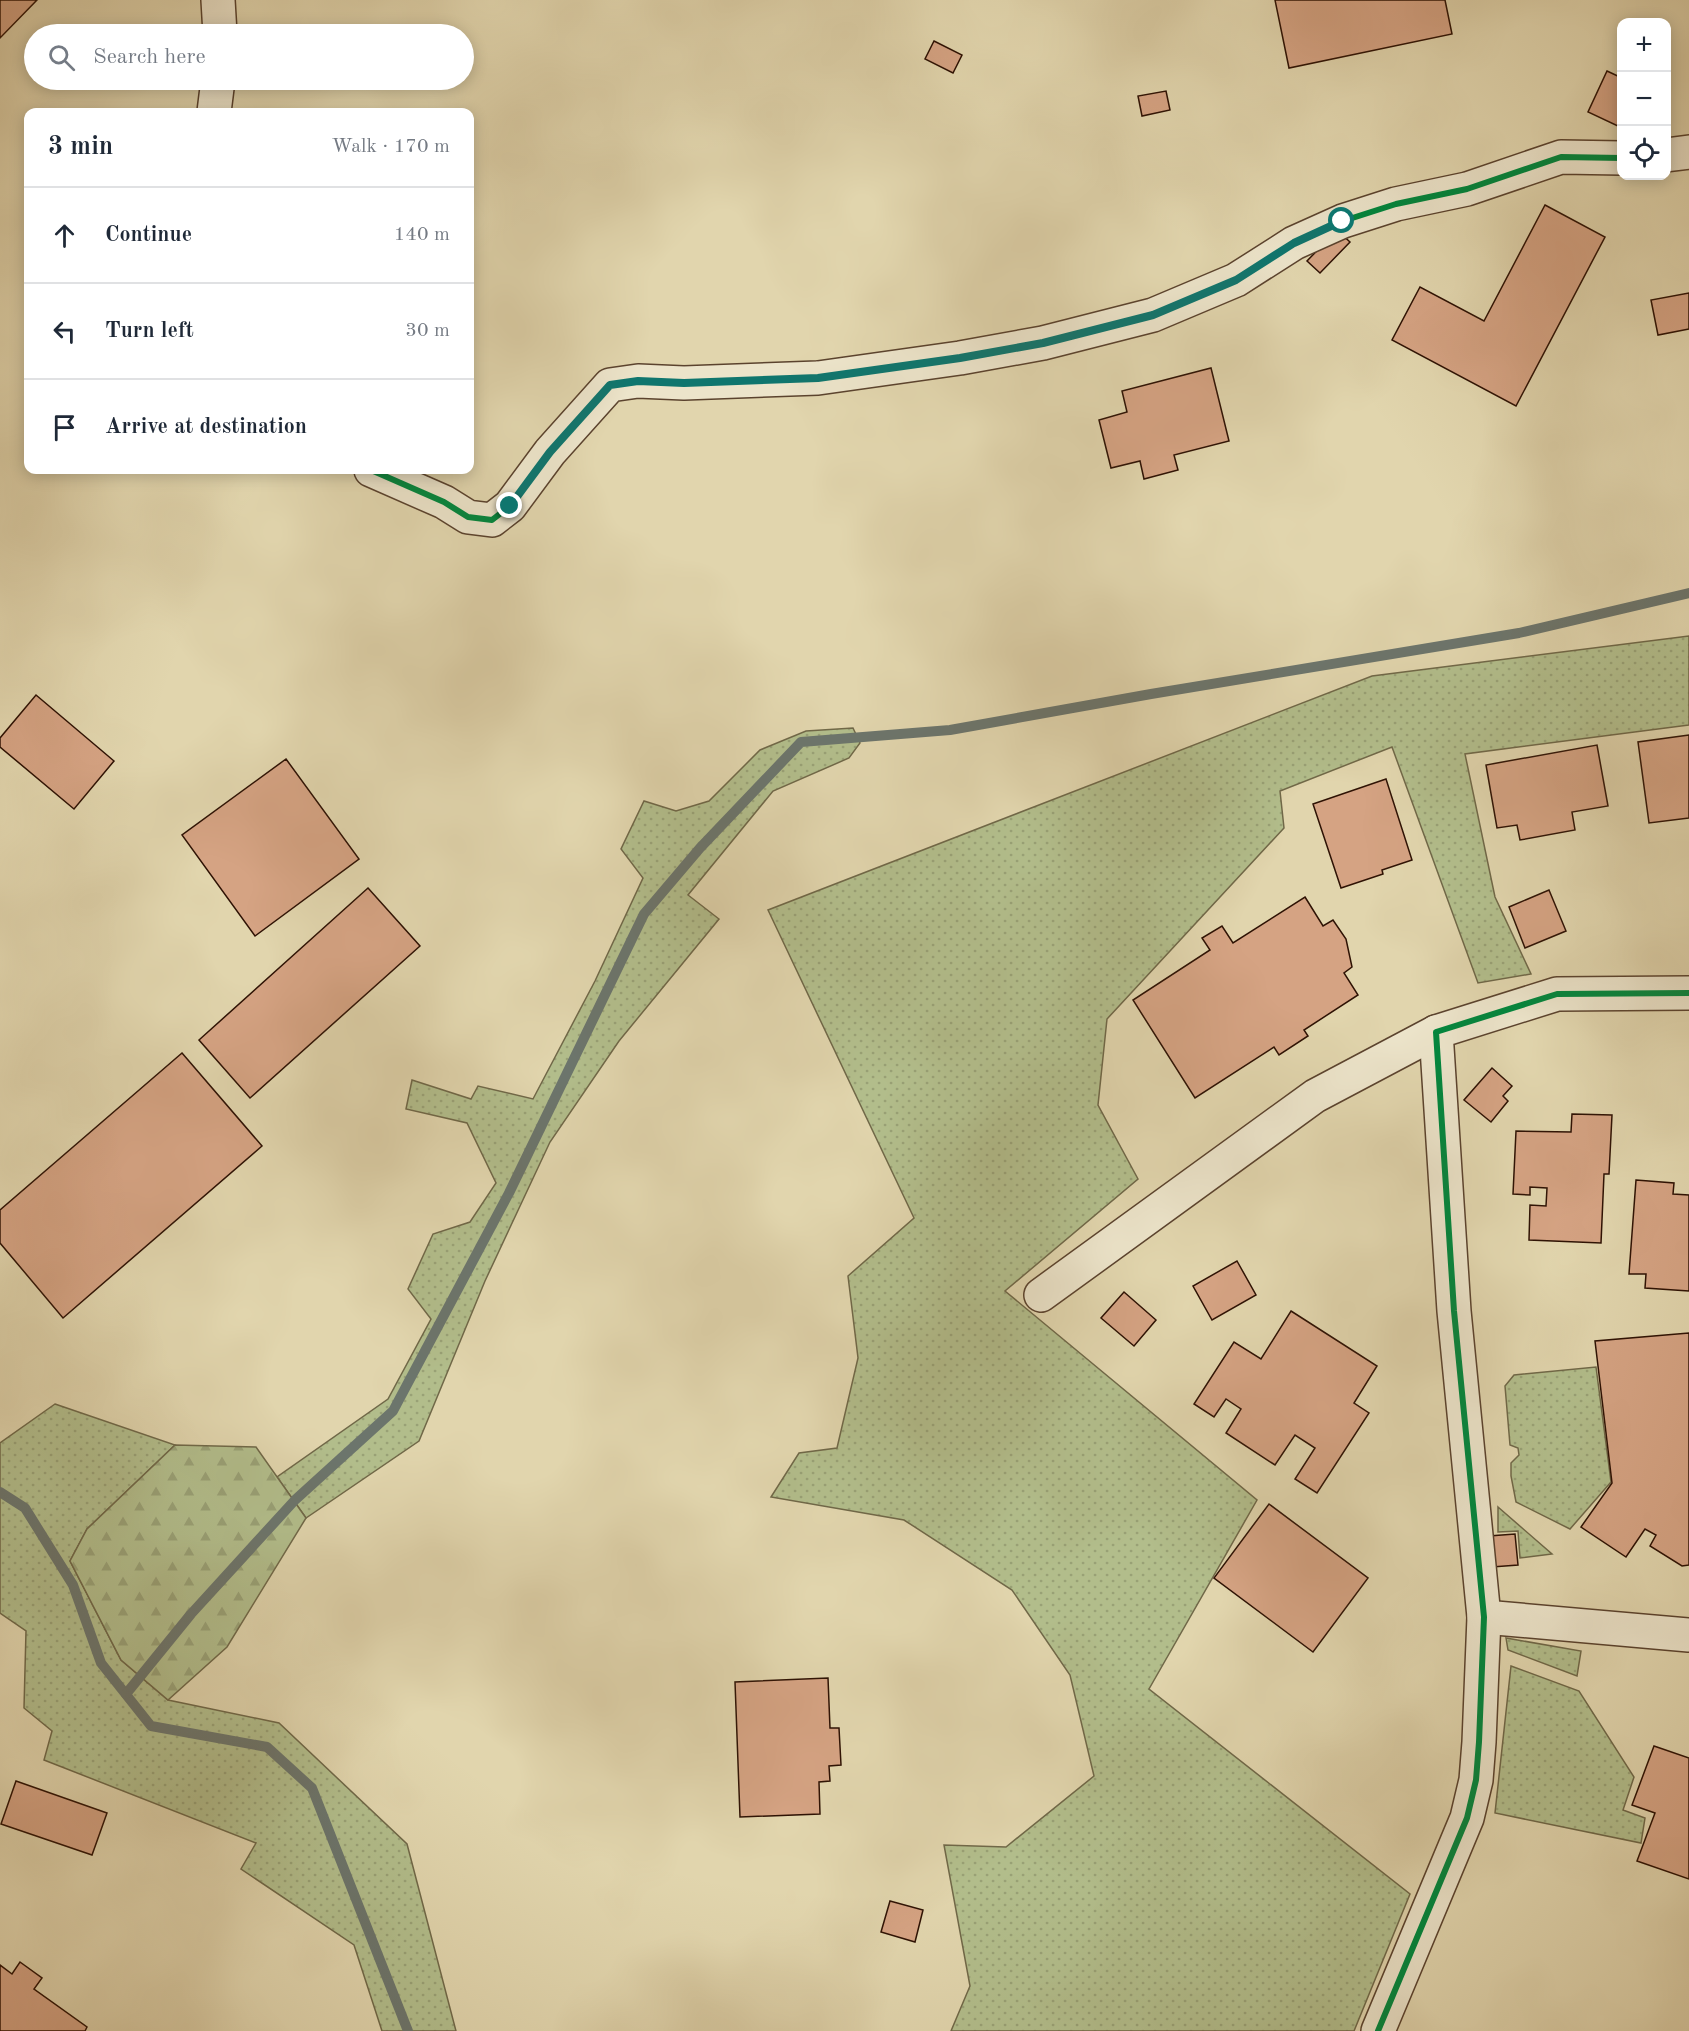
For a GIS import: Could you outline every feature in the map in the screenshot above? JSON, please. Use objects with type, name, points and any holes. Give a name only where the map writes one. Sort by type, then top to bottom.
[{"type":"street","points":[[218,0],[219,24]]},
{"type":"street","points":[[214,108],[217,90]]},
{"type":"street","points":[[1671,154],[1689,152]]},
{"type":"street","points":[[380,474],[444,502],[468,518],[492,520],[510,506],[550,452],[610,385],[638,381],[684,383],[818,378],[960,358],[1043,343],[1153,315],[1236,280],[1294,243],[1342,221],[1396,204],[1467,189],[1561,157],[1617,158]]},
{"type":"street","points":[[1041,1295],[1315,1096],[1436,1032],[1557,994],[1689,993]]},
{"type":"street","points":[[1378,2031],[1469,1809],[1476,1780],[1484,1617],[1454,1311],[1436,1032]]},
{"type":"street","points":[[1484,1617],[1689,1635]]},
{"type":"green space","points":[[1689,636],[1689,725],[1465,754],[1495,897],[1531,974],[1478,983],[1392,747],[1280,791],[1284,828],[1107,1019],[1098,1105],[1138,1179],[1005,1291],[1257,1500],[1149,1689],[1410,1894],[1354,2031],[951,2031],[970,1986],[944,1845],[1006,1847],[1094,1776],[1070,1675],[1012,1590],[904,1520],[771,1497],[799,1453],[837,1448],[858,1358],[848,1276],[914,1218],[768,910],[1372,676]]},
{"type":"green space","points":[[853,728],[860,743],[849,758],[773,791],[688,895],[719,919],[619,1041],[550,1142],[485,1281],[419,1441],[306,1518],[277,1477],[388,1399],[431,1319],[408,1289],[433,1234],[470,1222],[496,1183],[467,1123],[406,1109],[412,1080],[471,1099],[478,1086],[533,1099],[595,981],[643,878],[621,849],[644,801],[676,811],[709,801],[760,750],[806,731]]},
{"type":"green space","points":[[1596,1367],[1611,1482],[1570,1529],[1516,1502],[1511,1463],[1519,1455],[1518,1448],[1510,1445],[1505,1386],[1514,1375]]},
{"type":"green space","points":[[55,1404],[175,1445],[87,1529],[70,1561],[121,1660],[168,1700],[279,1723],[407,1844],[456,2031],[382,2031],[354,1945],[241,1869],[256,1843],[44,1760],[52,1731],[24,1708],[26,1631],[0,1613],[0,1443]]},
{"type":"green space","points":[[175,1445],[256,1447],[306,1518],[227,1647],[168,1700],[121,1660],[70,1561],[87,1529]]},
{"type":"green space","points":[[1498,1507],[1552,1554],[1520,1558],[1518,1531],[1498,1532]]},
{"type":"green space","points":[[1506,1638],[1581,1651],[1577,1676],[1508,1650]]},
{"type":"green space","points":[[1511,1666],[1579,1691],[1634,1777],[1623,1810],[1645,1818],[1641,1843],[1495,1813]]},
{"type":"building","points":[[0,0],[37,0],[0,38]]},
{"type":"building","points":[[1275,0],[1445,0],[1452,34],[1289,68]]},
{"type":"building","points":[[934,41],[962,55],[953,73],[925,59]]},
{"type":"building","points":[[1607,71],[1617,76],[1617,126],[1588,112]]},
{"type":"building","points":[[1166,91],[1170,110],[1142,116],[1138,96]]},
{"type":"building","points":[[1545,205],[1605,237],[1516,406],[1392,340],[1420,287],[1484,321]]},
{"type":"building","points":[[1337,230],[1350,242],[1320,273],[1307,261]]},
{"type":"building","points":[[1689,293],[1689,329],[1658,335],[1651,300]]},
{"type":"building","points":[[1211,368],[1229,441],[1174,455],[1178,470],[1144,479],[1140,461],[1111,468],[1099,420],[1127,412],[1122,391]]},
{"type":"building","points":[[36,695],[114,761],[74,809],[0,747],[0,738]]},
{"type":"building","points":[[1689,735],[1689,818],[1649,823],[1638,742]]},
{"type":"building","points":[[1597,745],[1608,806],[1572,812],[1575,830],[1520,840],[1517,825],[1497,828],[1486,765]]},
{"type":"building","points":[[286,759],[359,859],[255,936],[182,835]]},
{"type":"building","points":[[1386,779],[1412,860],[1382,870],[1383,874],[1341,888],[1313,804]]},
{"type":"building","points":[[368,888],[420,946],[250,1098],[199,1040]]},
{"type":"building","points":[[1549,890],[1566,931],[1525,948],[1509,907]]},
{"type":"building","points":[[1305,897],[1323,926],[1333,920],[1346,939],[1352,967],[1344,973],[1358,995],[1304,1030],[1308,1036],[1279,1055],[1274,1047],[1195,1098],[1133,1000],[1210,950],[1202,938],[1222,926],[1233,943]]},
{"type":"building","points":[[182,1053],[262,1146],[63,1318],[0,1243],[0,1210]]},
{"type":"building","points":[[1492,1068],[1512,1086],[1503,1096],[1508,1101],[1491,1122],[1464,1100]]},
{"type":"building","points":[[1572,1114],[1612,1115],[1609,1174],[1604,1174],[1601,1243],[1529,1240],[1530,1205],[1546,1206],[1547,1188],[1530,1187],[1530,1195],[1513,1194],[1516,1131],[1571,1132]]},
{"type":"building","points":[[1636,1180],[1674,1183],[1673,1194],[1689,1195],[1689,1291],[1645,1288],[1646,1274],[1629,1274]]},
{"type":"building","points":[[1237,1261],[1256,1295],[1212,1320],[1193,1286]]},
{"type":"building","points":[[1124,1292],[1156,1320],[1134,1346],[1101,1318]]},
{"type":"building","points":[[1291,1311],[1377,1366],[1354,1403],[1369,1413],[1317,1493],[1295,1479],[1315,1448],[1295,1435],[1275,1465],[1226,1433],[1241,1409],[1226,1399],[1214,1417],[1194,1404],[1234,1342],[1261,1359]]},
{"type":"building","points":[[1689,1333],[1689,1565],[1682,1566],[1650,1546],[1656,1535],[1645,1529],[1626,1557],[1581,1527],[1612,1483],[1595,1341]]},
{"type":"building","points":[[1269,1504],[1368,1578],[1313,1652],[1214,1578]]},
{"type":"building","points":[[1515,1534],[1518,1565],[1492,1567],[1489,1536]]},
{"type":"building","points":[[828,1678],[830,1728],[839,1728],[841,1765],[829,1766],[830,1781],[819,1782],[820,1814],[740,1817],[735,1682]]},
{"type":"building","points":[[1654,1746],[1689,1758],[1689,1879],[1637,1861],[1655,1813],[1632,1805]]},
{"type":"building","points":[[16,1781],[107,1813],[92,1855],[1,1824]]},
{"type":"building","points":[[890,1901],[923,1910],[915,1942],[881,1932]]},
{"type":"building","points":[[20,1962],[42,1978],[34,1989],[87,2027],[85,2031],[0,2031],[0,1965],[12,1974]]},
{"type":"waterway","points":[[126,1694],[191,1614],[295,1500],[393,1411],[509,1193],[644,914],[700,848],[801,742],[950,730],[1519,633],[1689,593]]},
{"type":"waterway","points":[[0,1492],[25,1508],[73,1585],[101,1663],[151,1726],[267,1747],[312,1788],[408,2031]]},
{"type":"cycle path","points":[[380,474],[444,502],[468,517],[492,520],[510,506],[550,452],[610,385],[638,381],[684,383],[818,378],[960,358],[1043,343],[1153,315],[1236,280],[1294,243],[1343,221],[1396,204],[1467,189],[1561,157],[1617,158]]},
{"type":"cycle path","points":[[1378,2031],[1467,1818],[1476,1780],[1479,1742],[1484,1617],[1454,1311],[1436,1032],[1557,994],[1689,993]]},
{"type":"route","points":[[510,506],[550,452],[610,385],[638,381],[684,383],[818,378],[960,358],[1043,343],[1153,315],[1236,280],[1294,243],[1342,221]]}]
